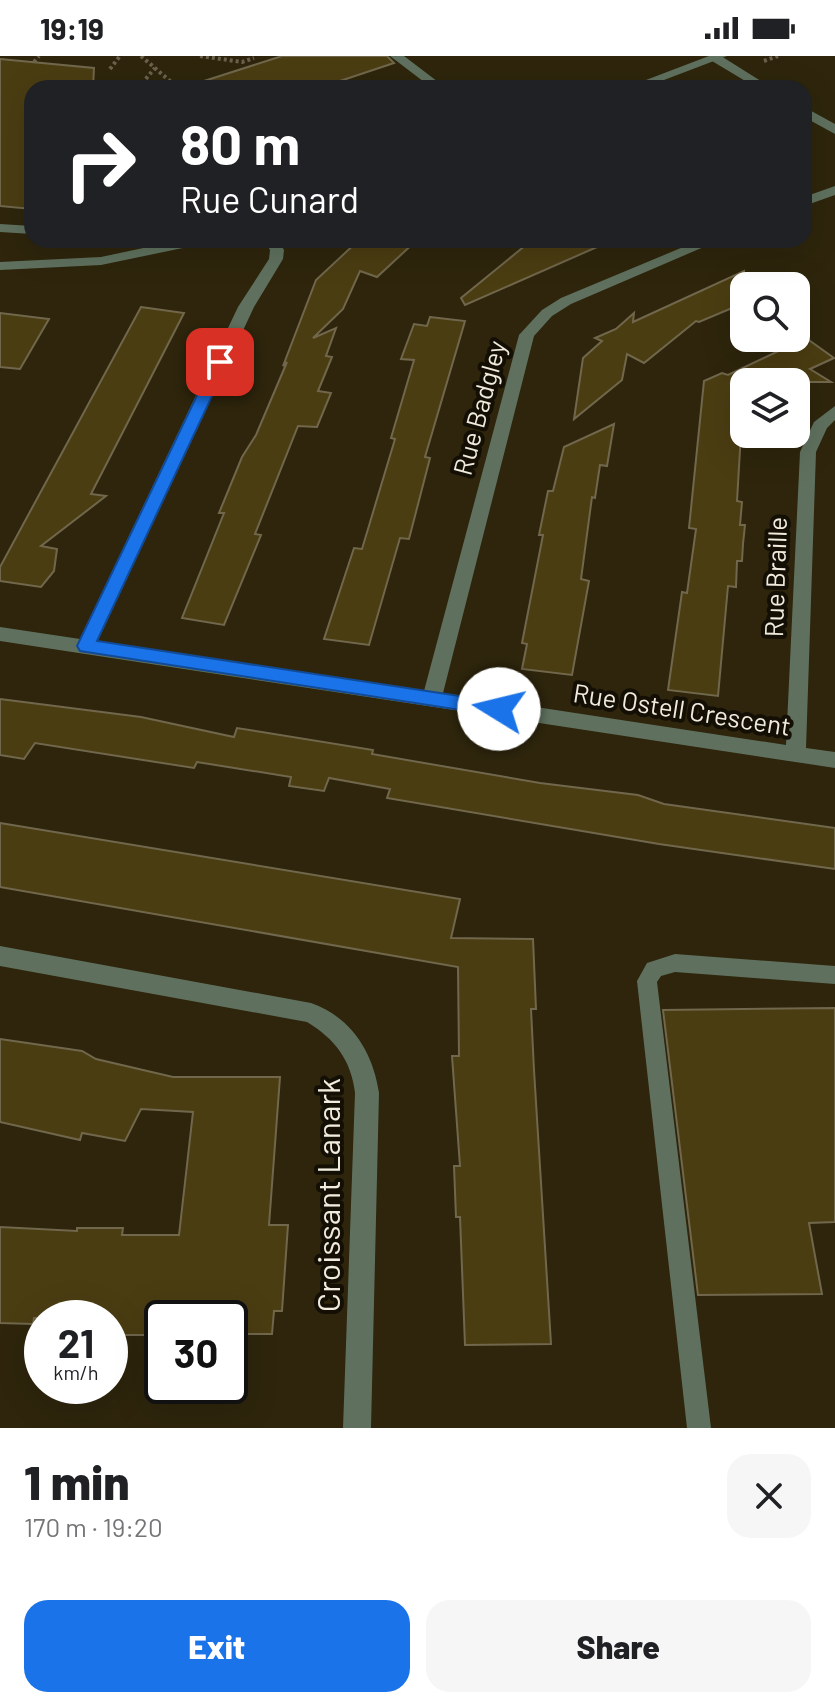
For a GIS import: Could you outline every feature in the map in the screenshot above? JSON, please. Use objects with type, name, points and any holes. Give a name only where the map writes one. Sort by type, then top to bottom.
[{"type":"street","points":[[396,56],[429,80]]},
{"type":"street","points":[[654,80],[719,57],[754,80]]},
{"type":"street","points":[[812,116],[835,130]]},
{"type":"street","points":[[812,199],[835,190]]},
{"type":"street","points":[[0,266],[101,261],[164,248]]},
{"type":"street","points":[[86,646],[246,307],[276,259],[276,248]]},
{"type":"street","name":"Rue Badgley","points":[[432,698],[527,335],[547,313],[566,301],[694,248]]},
{"type":"street","name":"Rue Braille","points":[[796,754],[808,452],[820,426],[835,411]]},
{"type":"street","name":"Rue Ostell Crescent","points":[[0,634],[835,760]]},
{"type":"street","name":"Croissant Lanark","points":[[0,956],[303,1011],[323,1019],[343,1036],[363,1068],[367,1093],[357,1428]]},
{"type":"lane","points":[[0,228],[24,230]]},
{"type":"lane","points":[[699,1428],[647,981],[654,969],[675,963],[835,975]]},
{"type":"path","points":[[34,62],[39,56]]},
{"type":"path","points":[[110,69],[120,56]]},
{"type":"path","points":[[141,56],[169,80]]},
{"type":"path","points":[[200,56],[242,62],[254,58]]},
{"type":"path","points":[[762,62],[778,56]]},
{"type":"path","points":[[145,80],[155,68]]},
{"type":"building","points":[[282,56],[387,56],[394,63],[343,80],[207,80]]},
{"type":"building","points":[[0,59],[94,68],[93,80],[24,80],[24,208],[0,206]]},
{"type":"building","points":[[350,248],[408,248],[377,277],[360,271],[343,309],[313,338],[336,328],[326,356],[332,357],[318,391],[331,393],[317,427],[298,426],[255,534],[261,535],[224,625],[182,618],[224,513],[219,513],[287,362],[283,366],[316,280]]},
{"type":"building","points":[[522,248],[595,248],[465,305],[461,298]]},
{"type":"building","points":[[730,277],[730,309],[696,321],[644,363],[627,354],[622,380],[574,419],[583,358],[602,341],[595,338],[616,329],[634,313],[633,322]]},
{"type":"building","points":[[141,307],[184,313],[91,494],[106,496],[41,546],[57,549],[54,571],[41,587],[0,581],[0,567]]},
{"type":"building","points":[[0,313],[49,319],[20,369],[0,367]]},
{"type":"building","points":[[430,317],[465,321],[425,457],[430,458],[409,539],[400,538],[369,645],[324,639],[354,548],[362,549],[395,439],[391,438],[414,360],[401,359],[414,324],[427,326]]},
{"type":"building","points":[[810,341],[834,358],[810,369],[743,368],[776,352],[810,352]]},
{"type":"building","points":[[810,369],[831,382],[810,382]]},
{"type":"building","points":[[722,373],[728,375],[730,448],[740,448],[737,501],[742,502],[740,525],[745,525],[742,561],[737,561],[736,587],[728,586],[718,696],[668,690],[682,592],[687,593],[696,529],[689,528],[704,381]]},
{"type":"building","points":[[614,424],[607,466],[600,465],[595,498],[592,497],[581,579],[589,581],[572,675],[522,669],[527,644],[522,643],[543,535],[539,535],[548,491],[553,491],[564,447]]},
{"type":"building","points":[[0,699],[141,717],[234,737],[237,728],[373,750],[372,754],[540,783],[638,795],[664,804],[835,828],[835,869],[659,844],[387,798],[390,789],[329,778],[324,791],[289,786],[291,777],[197,762],[194,768],[35,743],[24,759],[0,755]]},
{"type":"building","points":[[0,823],[460,899],[451,938],[533,939],[536,1009],[531,1009],[551,1344],[465,1345],[460,1217],[456,1217],[454,1166],[460,1166],[452,1056],[459,1056],[458,967],[0,887]]},
{"type":"building","points":[[835,1008],[835,1222],[809,1223],[822,1294],[698,1295],[663,1010]]},
{"type":"building","points":[[0,1039],[82,1051],[96,1059],[173,1077],[280,1077],[269,1225],[288,1225],[282,1311],[274,1311],[272,1334],[248,1334],[248,1300],[144,1300],[144,1335],[128,1335],[128,1300],[24,1300],[24,1324],[0,1323],[0,1227],[77,1231],[77,1228],[123,1228],[122,1235],[179,1235],[193,1112],[141,1109],[125,1141],[82,1133],[80,1140],[0,1122]]},
{"type":"route","points":[[220,362],[86,646],[499,709]]}]
